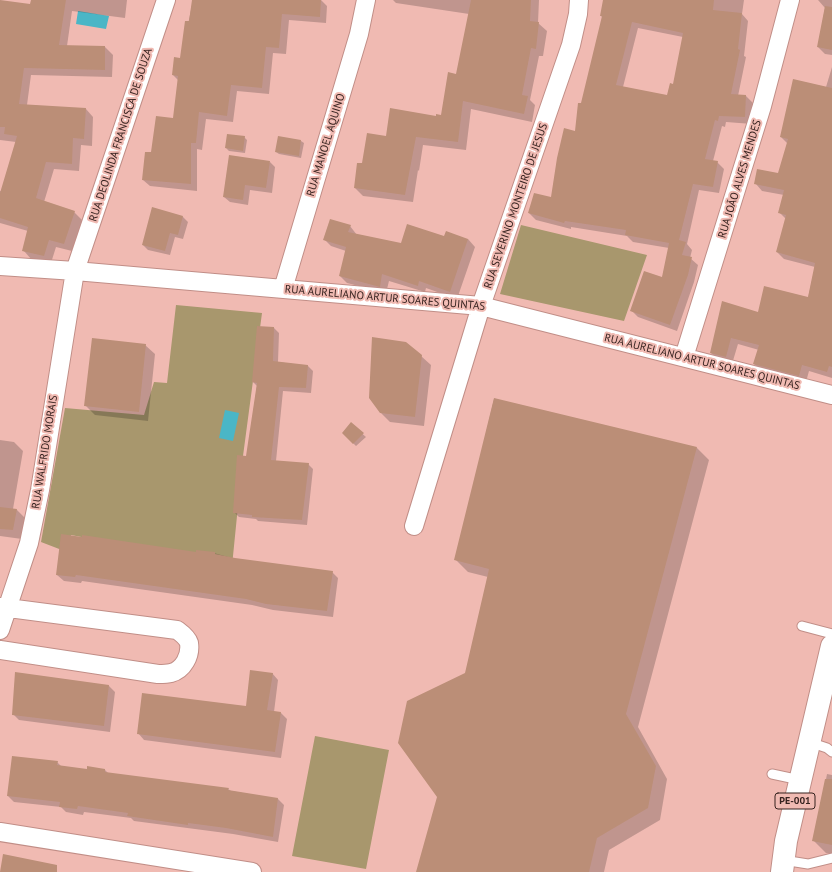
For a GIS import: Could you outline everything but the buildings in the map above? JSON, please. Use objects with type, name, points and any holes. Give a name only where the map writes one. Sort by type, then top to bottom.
[{"type":"main road","name":"PE-001","points":[[782,866],[809,742],[828,683],[832,646]]},
{"type":"street","name":"RUA DEOLINDA FRANCISCA DE SOUZA","points":[[75,271],[166,0]]},
{"type":"street","name":"RUA MANOEL AQUINO","points":[[283,289],[359,34],[366,0]]},
{"type":"street","name":"RUA SEVERINO MONTEIRO DE JESUS","points":[[414,526],[481,306],[571,45],[578,14],[579,0]]},
{"type":"street","name":"RUA JOÃO ALVES MENDES","points":[[684,358],[762,106],[790,0]]},
{"type":"street","name":"RUA AURELIANO ARTUR SOARES QUINTAS","points":[[0,266],[75,271],[481,306],[832,395]]},
{"type":"street","name":"RUA WALFRIDO MORAIS","points":[[0,630],[3,608],[29,543],[40,490],[75,271]]},
{"type":"street","points":[[0,650],[158,674],[172,673],[181,668],[186,661],[189,652],[189,643],[185,636],[176,630],[158,626],[3,608]]},
{"type":"street","points":[[0,832],[252,872]]},
{"type":"lane","points":[[802,626],[832,634]]},
{"type":"lane","points":[[809,742],[827,748],[832,752]]},
{"type":"lane","points":[[772,774],[800,780]]},
{"type":"lane","points":[[782,866],[808,864],[832,858]]},
{"type":"shaded area","points":[[521,225],[647,255],[624,321],[500,294]]},
{"type":"shaded area","points":[[176,305],[262,313],[243,456],[232,566],[71,535],[67,552],[41,542],[65,408],[144,415],[154,382],[167,383]]},
{"type":"shaded area","points":[[315,736],[389,750],[366,869],[292,856]]},
{"type":"water","points":[[78,11],[109,16],[106,29],[76,24]]},
{"type":"water","points":[[225,410],[239,413],[233,441],[219,438]]}]
